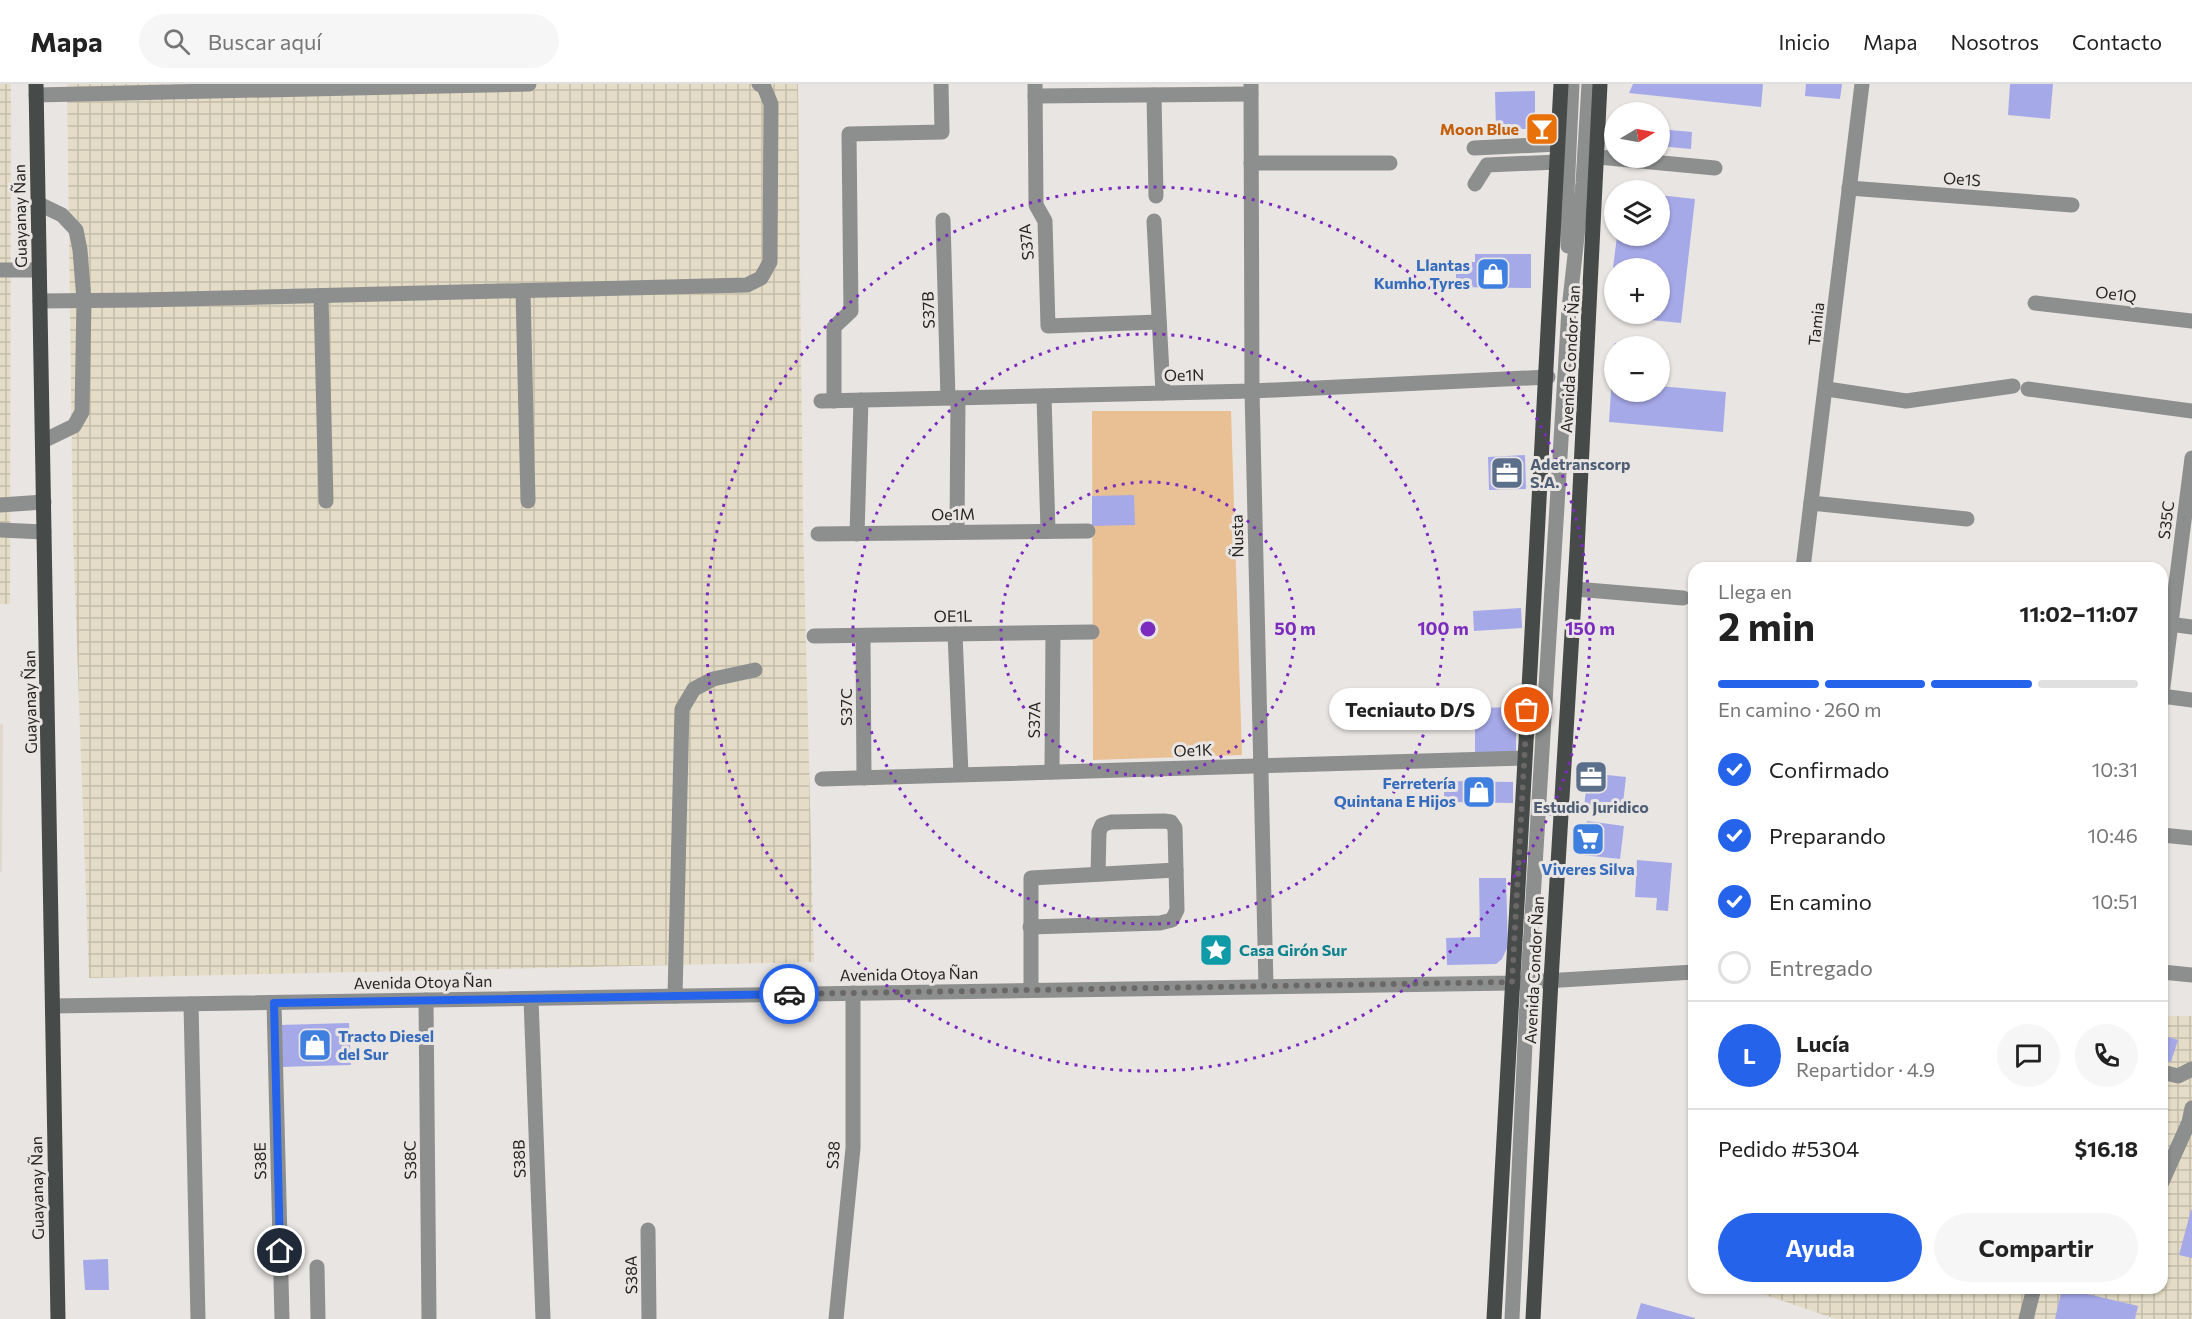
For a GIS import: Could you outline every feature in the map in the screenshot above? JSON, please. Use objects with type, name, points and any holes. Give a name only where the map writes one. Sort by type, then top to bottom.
[{"type":"main road","name":"Avenida Condor Ñan","points":[[1494,1319],[1524,758],[1548,377],[1561,84]]},
{"type":"main road","name":"Avenida Condor Ñan","points":[[1533,1319],[1575,589],[1600,84]]},
{"type":"main road","points":[[1599,104],[1607,84]]},
{"type":"main road","name":"Guayanay Ñan","points":[[36,89],[58,1319]]},
{"type":"street","points":[[36,89],[529,84]]},
{"type":"street","points":[[40,301],[747,285],[761,278],[771,262],[771,104],[764,87],[759,84]]},
{"type":"street","name":"Oe1N","points":[[941,84],[942,132],[849,134],[851,311],[834,327],[828,401],[1252,391],[1548,377]]},
{"type":"street","points":[[1569,309],[1567,193],[1572,84]]},
{"type":"street","points":[[1512,1319],[1528,981],[1569,309],[1583,183],[1589,84]]},
{"type":"street","name":"Tamia","points":[[1804,562],[1827,389],[1862,84]]},
{"type":"street","points":[[1035,90],[1154,95],[1251,89]]},
{"type":"street","name":"Ñusta","points":[[1251,89],[1252,391],[1266,987]]},
{"type":"street","name":"S37A","points":[[1035,90],[1036,205],[1045,221],[1048,326],[1159,322]]},
{"type":"street","points":[[1154,95],[1156,196]]},
{"type":"street","points":[[1474,148],[1558,144]]},
{"type":"street","points":[[1598,157],[1715,168]]},
{"type":"street","points":[[1475,184],[1487,165],[1558,162]]},
{"type":"street","points":[[1251,163],[1390,164]]},
{"type":"street","name":"Oe1S","points":[[1850,188],[2072,205]]},
{"type":"street","points":[[37,203],[62,215],[76,230],[84,300],[82,412],[74,426],[43,441]]},
{"type":"street","name":"S37B","points":[[943,220],[953,398],[957,532]]},
{"type":"street","points":[[1154,221],[1163,393]]},
{"type":"street","points":[[0,270],[39,270]]},
{"type":"street","points":[[523,291],[528,501]]},
{"type":"street","points":[[321,296],[326,501]]},
{"type":"street","name":"Oe1Q","points":[[2035,303],[2192,321]]},
{"type":"street","points":[[1827,389],[1906,401],[2020,387],[2192,411]]},
{"type":"street","points":[[1044,396],[1048,531]]},
{"type":"street","points":[[857,534],[861,400]]},
{"type":"street","name":"S35C","points":[[2168,617],[2186,555],[2192,458]]},
{"type":"street","points":[[0,505],[44,502]]},
{"type":"street","points":[[1811,503],[1967,519]]},
{"type":"street","points":[[0,531],[44,532]]},
{"type":"street","name":"Oe1M","points":[[818,534],[1088,531]]},
{"type":"street","points":[[1575,589],[1683,598]]},
{"type":"street","points":[[2168,624],[2192,627]]},
{"type":"street","name":"OE1L","points":[[814,636],[1092,632]]},
{"type":"street","name":"S37A","points":[[1052,772],[1053,633]]},
{"type":"street","points":[[955,634],[961,774]]},
{"type":"street","name":"S37C","points":[[859,782],[863,636]]},
{"type":"street","points":[[675,996],[682,709],[694,689],[713,679],[755,670]]},
{"type":"street","points":[[2168,696],[2192,700]]},
{"type":"street","name":"Oe1K","points":[[822,779],[859,782],[961,774],[1524,758]]},
{"type":"street","points":[[1030,927],[1160,923],[1172,920],[1177,910],[1175,828],[1171,822],[1112,822],[1102,825],[1099,832],[1098,874]]},
{"type":"street","points":[[2168,836],[2192,838]]},
{"type":"street","points":[[1031,990],[1031,878],[1176,870]]},
{"type":"street","name":"Avenida Otoya Ñan","points":[[53,1006],[1512,982],[1688,972]]},
{"type":"street","points":[[2168,973],[2192,975]]},
{"type":"street","name":"S38","points":[[836,1319],[853,1148],[853,993]]},
{"type":"street","name":"S38B","points":[[531,999],[543,1319]]},
{"type":"street","name":"S38C","points":[[426,1000],[429,1319]]},
{"type":"street","name":"S38E","points":[[274,1003],[282,1319]]},
{"type":"street","points":[[191,1004],[198,1319]]},
{"type":"street","points":[[2168,1074],[2178,1076],[2192,1069]]},
{"type":"street","points":[[2168,1169],[2190,1122],[2192,1108]]},
{"type":"street","name":"S38A","points":[[648,1230],[649,1319]]},
{"type":"street","points":[[317,1267],[318,1319]]},
{"type":"street","points":[[2025,1319],[2032,1294]]},
{"type":"shaded area","points":[[0,84],[11,84],[10,604],[0,604]]},
{"type":"shaded area","points":[[67,84],[798,84],[803,527],[814,962],[89,978],[73,535]]},
{"type":"shaded area","points":[[1092,411],[1231,411],[1242,755],[1093,760]]},
{"type":"shaded area","points":[[0,724],[3,724],[2,872],[0,872]]},
{"type":"shaded area","points":[[2168,1016],[2192,1016],[2192,1319],[1836,1319],[1763,1294],[2168,1294]]},
{"type":"building","points":[[1633,84],[1763,84],[1761,107],[1629,93]]},
{"type":"building","points":[[1806,84],[1842,84],[1840,99],[1805,96]]},
{"type":"building","points":[[2010,84],[2053,84],[2050,119],[2008,115]]},
{"type":"building","points":[[1535,91],[1535,129],[1496,129],[1495,92]]},
{"type":"building","points":[[1670,130],[1692,132],[1691,149],[1670,147]]},
{"type":"building","points":[[1670,196],[1695,199],[1681,323],[1670,322],[1670,258],[1614,258],[1616,246],[1670,246]]},
{"type":"building","name":"Llantas Kumho Tyres","points":[[1475,254],[1531,254],[1531,288],[1456,287],[1456,262],[1475,262]]},
{"type":"building","points":[[1670,387],[1726,392],[1723,432],[1609,422],[1610,402],[1670,402]]},
{"type":"building","name":"Adetranscorp S.A.","points":[[1525,455],[1526,489],[1489,490],[1488,457]]},
{"type":"building","points":[[1134,495],[1135,525],[1092,526],[1092,496]]},
{"type":"building","points":[[1521,608],[1522,628],[1474,631],[1473,611]]},
{"type":"building","points":[[1516,707],[1516,753],[1475,753],[1475,708]]},
{"type":"building","points":[[1588,773],[1626,777],[1622,812],[1584,807]]},
{"type":"building","name":"Ferretería Quintana E Hijos","points":[[1444,781],[1513,782],[1513,803],[1444,802]]},
{"type":"building","points":[[1587,821],[1624,826],[1620,859],[1583,855]]},
{"type":"building","points":[[1637,860],[1672,863],[1668,911],[1656,910],[1657,898],[1635,897]]},
{"type":"building","points":[[1479,878],[1506,878],[1508,946],[1502,959],[1496,964],[1447,965],[1446,938],[1480,937]]},
{"type":"building","name":"Tracto Diesel del Sur","points":[[349,1023],[351,1065],[280,1067],[279,1025]]},
{"type":"building","points":[[2168,1037],[2178,1040],[2171,1062],[2168,1061]]},
{"type":"building","points":[[2192,1210],[2192,1258],[2179,1255]]},
{"type":"building","points":[[108,1259],[109,1290],[85,1290],[83,1260]]},
{"type":"building","points":[[2061,1294],[2087,1294],[2138,1306],[2135,1319],[2055,1319]]},
{"type":"building","points":[[1641,1303],[1695,1318],[1695,1319],[1636,1319]]},
{"type":"way so far","points":[[789,994],[1512,982],[1527,710]]},
{"type":"place","name":"Moon Blue","points":[[1542,129]]},
{"type":"place","name":"Llantas Kumho Tyres","points":[[1493,274]]},
{"type":"place","name":"Adetranscorp S.A.","points":[[1507,473]]},
{"type":"place","name":"Tecniauto D/S","points":[[1527,710]]},
{"type":"place","name":"Estudio Juridico","points":[[1591,777]]},
{"type":"place","name":"Ferretería Quintana E Hijos","points":[[1479,792]]},
{"type":"place","name":"Viveres Silva","points":[[1588,839]]},
{"type":"place","name":"Casa Girón Sur","points":[[1216,950]]},
{"type":"place","name":"Tracto Diesel del Sur","points":[[315,1045]]},
{"type":"route","points":[[280,1251],[274,1003],[789,994]]}]
